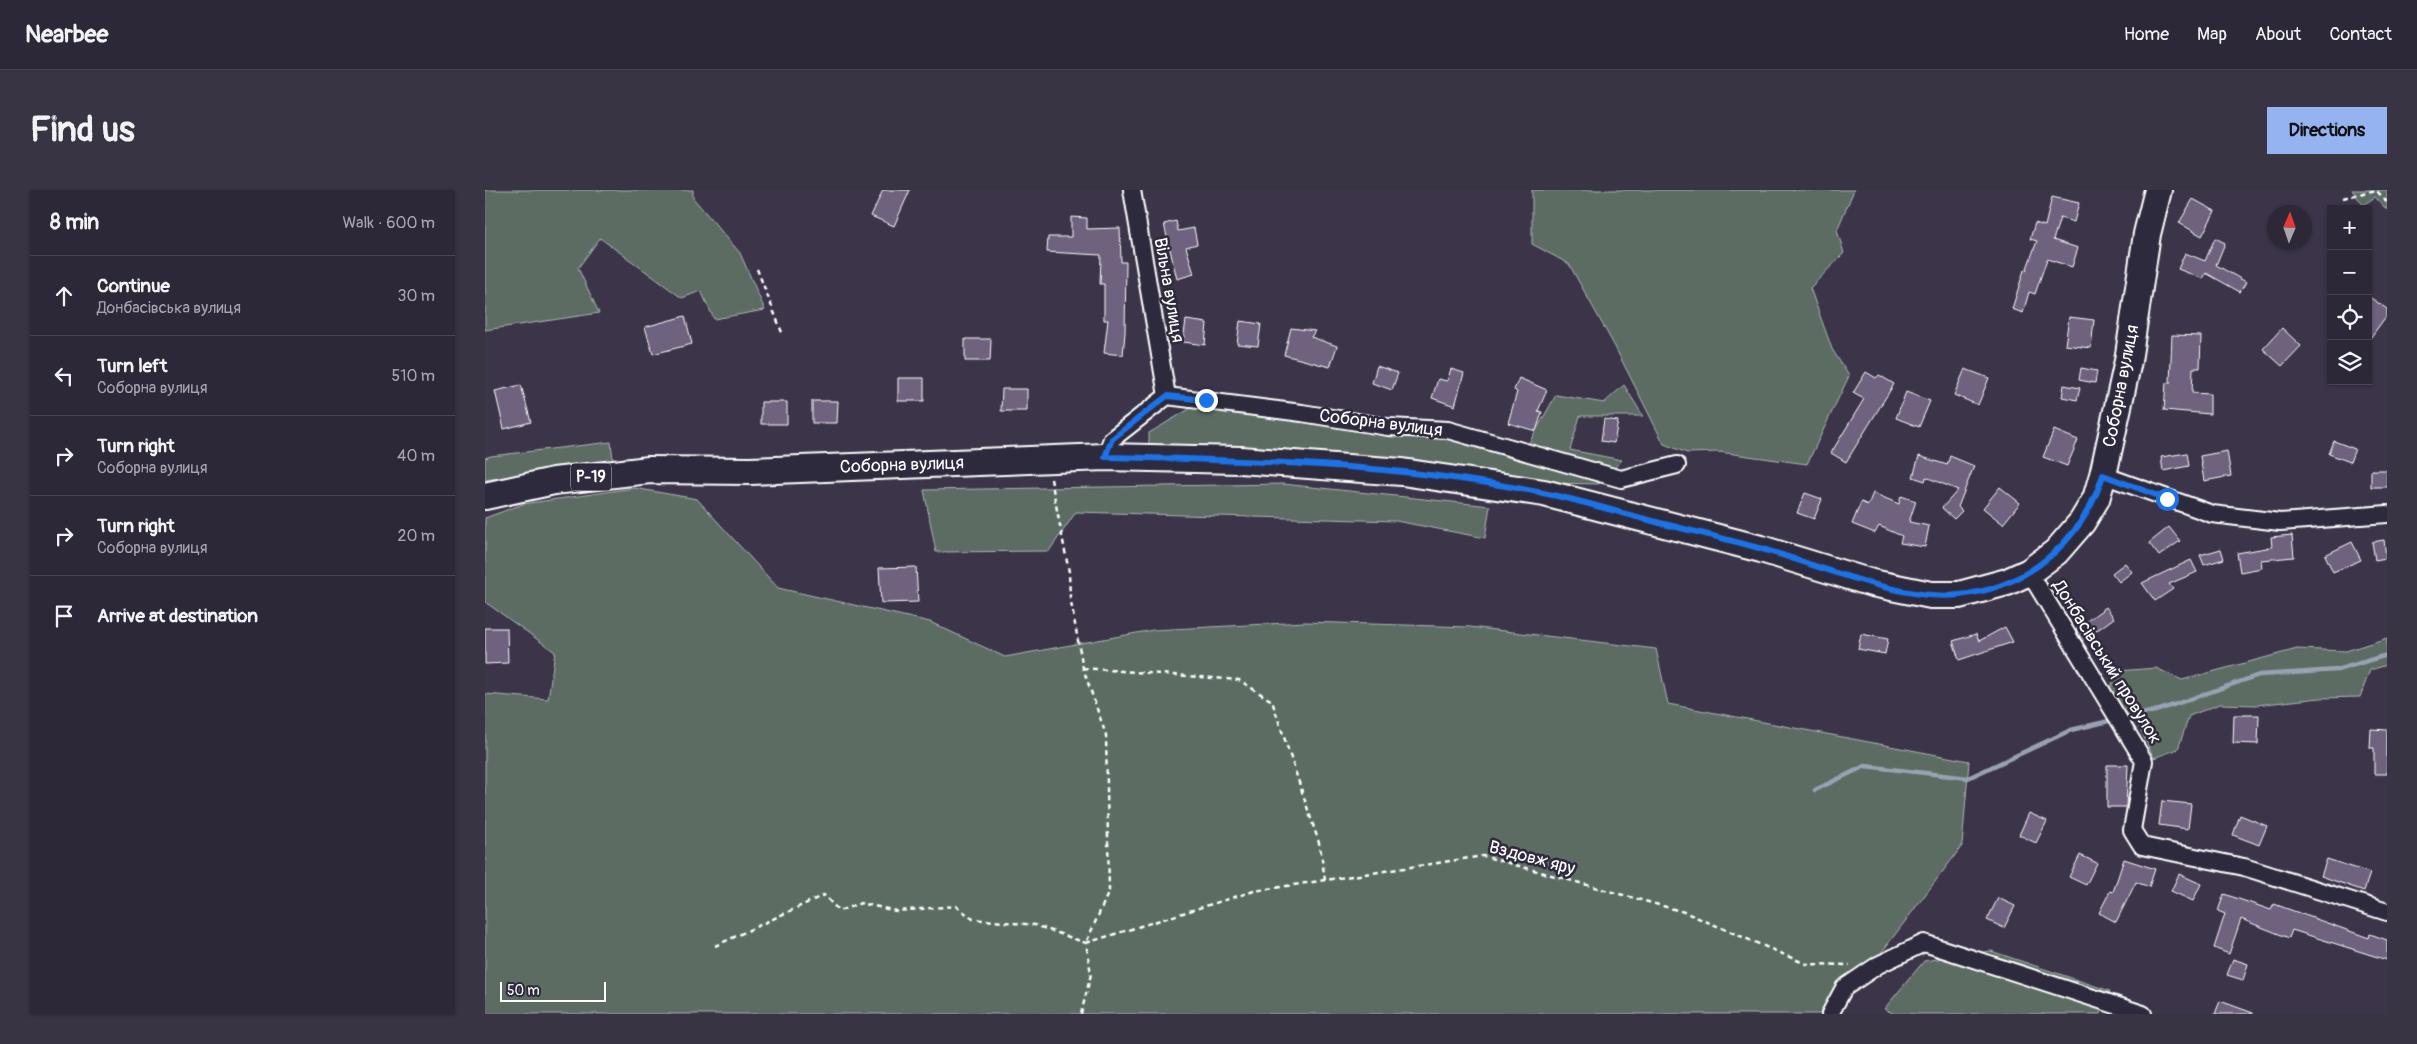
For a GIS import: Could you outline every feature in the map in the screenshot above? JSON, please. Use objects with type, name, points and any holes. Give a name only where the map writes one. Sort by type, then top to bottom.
[{"type":"main road","name":"Соборна вулиця","points":[[485,496],[554,481],[649,470],[750,471],[1105,457],[1240,460],[1402,472],[1543,493],[1761,549],[1872,584],[1931,595],[1959,595],[1982,590],[2029,572],[2056,552],[2082,522],[2096,499],[2128,361],[2147,234],[2158,190]]},
{"type":"street","name":"Вільна вулиця","points":[[1131,190],[1167,396]]},
{"type":"street","points":[[1105,457],[1112,439],[1167,396]]},
{"type":"street","name":"Соборна вулиця","points":[[1167,396],[1302,413],[1388,428],[1448,430],[1621,479],[1677,465]]},
{"type":"street","points":[[2103,475],[2212,514],[2279,522],[2387,514]]},
{"type":"street","name":"Донбасівський провулок","points":[[2029,572],[2144,761],[2132,830],[2142,846],[2244,867],[2387,912]]},
{"type":"street","points":[[1830,1014],[1844,988],[1879,965],[1925,943],[2143,1014]]},
{"type":"path","points":[[2343,198],[2376,190],[2387,202]]},
{"type":"path","points":[[757,269],[783,336]]},
{"type":"path","points":[[1047,459],[1069,572],[1070,597],[1083,668],[1106,735],[1109,891],[1086,943],[1091,974],[1081,1014]]},
{"type":"path","points":[[1083,668],[1239,680],[1272,701],[1320,846],[1325,880]]},
{"type":"path","name":"Вздовж яру","points":[[1086,943],[1254,890],[1483,856],[1684,912],[1806,964],[1879,965]]},
{"type":"path","points":[[715,946],[824,895],[839,911],[861,903],[896,910],[956,906],[973,919],[1035,925],[1086,943]]},
{"type":"green space","points":[[485,190],[693,190],[693,198],[740,253],[765,310],[714,319],[701,291],[682,298],[600,238],[578,268],[599,313],[485,330]]},
{"type":"green space","points":[[1532,190],[1854,190],[1837,230],[1844,253],[1810,288],[1832,349],[1849,376],[1807,464],[1719,452],[1687,453],[1664,444],[1614,345],[1569,264],[1532,244]]},
{"type":"green space","points":[[2352,190],[2387,190],[2387,210],[2375,197],[2363,205]]},
{"type":"green space","points":[[1624,385],[1643,416],[1580,416],[1570,450],[1622,460],[1599,484],[1545,483],[1149,445],[1149,433],[1196,405],[1391,436],[1447,438],[1521,457],[1556,395],[1604,403]]},
{"type":"green space","points":[[611,442],[613,460],[485,480],[485,458],[491,456]]},
{"type":"green space","points":[[1283,484],[1490,506],[1485,538],[1396,521],[1076,512],[1049,551],[936,552],[924,490]]},
{"type":"green space","points":[[634,488],[697,499],[778,588],[930,622],[1005,657],[1153,630],[1305,622],[1470,627],[1656,649],[1668,704],[1969,761],[1962,846],[1835,1014],[485,1014],[485,694],[548,699],[555,652],[485,602],[485,518],[523,504]]},
{"type":"green space","points":[[2387,638],[2387,665],[2370,670],[2360,697],[2320,698],[2256,705],[2220,704],[2189,716],[2178,749],[2154,758],[2138,725],[2108,693],[2118,671],[2156,668],[2182,680],[2297,649],[2346,651]]},
{"type":"green space","points":[[1991,951],[2110,991],[2101,1014],[1895,1014],[1884,1009],[1924,961]]},
{"type":"building","points":[[883,190],[910,190],[894,226],[871,216]]},
{"type":"building","points":[[2052,197],[2079,203],[2074,222],[2060,218],[2053,240],[2078,248],[2072,267],[2047,259],[2035,294],[2029,292],[2023,313],[2012,309],[2024,270],[2026,271],[2037,241],[2030,239],[2035,223],[2045,226]]},
{"type":"building","points":[[2193,199],[2215,211],[2202,236],[2179,223]]},
{"type":"building","points":[[1071,217],[1087,218],[1087,229],[1120,228],[1121,262],[1126,262],[1123,355],[1104,353],[1108,320],[1104,320],[1104,284],[1100,284],[1101,255],[1047,252],[1048,237],[1071,237]]},
{"type":"building","points":[[1176,221],[1178,231],[1194,228],[1197,244],[1186,247],[1194,274],[1177,279],[1164,224]]},
{"type":"building","points":[[2215,238],[2225,243],[2216,265],[2246,282],[2240,292],[2206,273],[2203,279],[2178,269],[2185,253],[2205,261]]},
{"type":"building","points":[[2372,299],[2387,309],[2387,315],[2372,336]]},
{"type":"building","points":[[685,316],[692,344],[653,354],[645,327]]},
{"type":"building","points":[[2069,317],[2094,320],[2091,348],[2065,345]]},
{"type":"building","points":[[1186,320],[1207,323],[1205,345],[1183,342]]},
{"type":"building","points":[[1240,321],[1261,324],[1258,346],[1237,344]]},
{"type":"building","points":[[1291,328],[1315,331],[1311,337],[1337,346],[1330,367],[1284,355]]},
{"type":"building","points":[[2282,328],[2301,346],[2282,366],[2263,349]]},
{"type":"building","points":[[2172,335],[2201,336],[2200,368],[2193,368],[2192,393],[2210,394],[2210,414],[2164,410],[2166,383],[2170,383]]},
{"type":"building","points":[[965,339],[991,339],[990,361],[965,361]]},
{"type":"building","points":[[1377,366],[1398,373],[1392,390],[1372,383]]},
{"type":"building","points":[[2081,368],[2097,371],[2095,383],[2079,380]]},
{"type":"building","points":[[1451,369],[1464,373],[1455,406],[1432,398],[1438,379],[1447,381]]},
{"type":"building","points":[[1965,369],[1989,378],[1978,405],[1954,395]]},
{"type":"building","points":[[1866,372],[1876,378],[1879,375],[1894,384],[1846,462],[1831,453],[1864,399],[1853,393]]},
{"type":"building","points":[[898,378],[924,378],[924,401],[898,401]]},
{"type":"building","points":[[1519,378],[1547,390],[1538,411],[1542,412],[1536,431],[1508,423],[1517,392],[1514,390]]},
{"type":"building","points":[[521,385],[531,422],[504,429],[495,391]]},
{"type":"building","points":[[2064,385],[2080,388],[2077,400],[2062,397]]},
{"type":"building","points":[[1002,389],[1027,389],[1027,411],[1001,411]]},
{"type":"building","points":[[1906,392],[1930,401],[1919,427],[1896,418]]},
{"type":"building","points":[[812,401],[838,401],[837,423],[812,423]]},
{"type":"building","points":[[761,402],[787,402],[787,424],[761,424]]},
{"type":"building","points":[[1604,419],[1618,421],[1614,443],[1601,441]]},
{"type":"building","points":[[2054,430],[2078,440],[2067,466],[2043,457]]},
{"type":"building","points":[[2334,441],[2355,449],[2350,462],[2329,454]]},
{"type":"building","points":[[2227,451],[2231,476],[2204,481],[2200,456]]},
{"type":"building","points":[[2187,453],[2189,466],[2163,471],[2161,457]]},
{"type":"building","points":[[1919,456],[1947,465],[1950,456],[1974,466],[1958,507],[1962,511],[1954,519],[1942,508],[1958,490],[1926,477],[1925,481],[1913,477]]},
{"type":"building","points":[[2371,470],[2387,470],[2387,487],[2371,487]]},
{"type":"building","points":[[2000,487],[2020,503],[2003,524],[1983,508]]},
{"type":"building","points":[[1805,493],[1822,499],[1814,519],[1797,513]]},
{"type":"building","points":[[1873,493],[1899,504],[1901,496],[1916,501],[1909,522],[1929,526],[1925,547],[1900,543],[1902,536],[1879,526],[1875,533],[1852,524],[1861,502],[1868,505]]},
{"type":"building","points":[[2169,527],[2180,541],[2159,556],[2149,543]]},
{"type":"building","points":[[2292,535],[2294,557],[2261,560],[2262,568],[2240,572],[2237,553],[2272,547],[2271,537]]},
{"type":"building","points":[[2384,540],[2386,558],[2375,560],[2372,542]]},
{"type":"building","points":[[2352,542],[2361,560],[2333,572],[2325,555]]},
{"type":"building","points":[[2221,549],[2224,559],[2204,565],[2200,555]]},
{"type":"building","points":[[2191,560],[2197,572],[2169,584],[2173,589],[2155,601],[2142,583]]},
{"type":"building","points":[[2125,563],[2132,572],[2119,582],[2112,573]]},
{"type":"building","points":[[916,567],[918,602],[881,603],[879,568]]},
{"type":"building","points":[[2106,607],[2114,618],[2082,641],[2076,629]]},
{"type":"building","points":[[2005,627],[2013,642],[1959,660],[1953,641],[1976,634],[1979,641]]},
{"type":"building","points":[[485,628],[507,628],[508,663],[485,664]]},
{"type":"building","points":[[1861,634],[1888,639],[1885,654],[1858,649]]},
{"type":"building","points":[[2234,715],[2259,715],[2258,744],[2233,743]]},
{"type":"building","points":[[2371,729],[2387,730],[2387,774],[2374,774],[2374,748],[2370,748]]},
{"type":"building","points":[[2107,765],[2128,765],[2126,807],[2107,807]]},
{"type":"building","points":[[2162,801],[2191,804],[2188,829],[2159,825]]},
{"type":"building","points":[[2029,813],[2047,821],[2036,843],[2019,835]]},
{"type":"building","points":[[2240,815],[2267,826],[2259,845],[2233,835]]},
{"type":"building","points":[[2080,855],[2097,863],[2086,885],[2069,877]]},
{"type":"building","points":[[2124,859],[2155,869],[2149,887],[2136,882],[2116,922],[2099,913],[2110,891],[2113,892]]},
{"type":"building","points":[[2327,859],[2370,873],[2364,891],[2321,876]]},
{"type":"building","points":[[2179,874],[2201,884],[2193,901],[2171,891]]},
{"type":"building","points":[[2224,894],[2271,910],[2274,904],[2369,938],[2370,934],[2387,940],[2387,960],[2292,930],[2289,938],[2241,919],[2229,954],[2214,948],[2225,914],[2218,911]]},
{"type":"building","points":[[1998,898],[2015,906],[2004,928],[1987,920]]},
{"type":"building","points":[[2233,959],[2248,964],[2243,980],[2227,975]]},
{"type":"building","points":[[2220,1001],[2253,1013],[2253,1014],[2215,1014]]},
{"type":"waterway","points":[[2133,716],[2159,710],[2259,675],[2337,670],[2387,655]]},
{"type":"waterway","points":[[1815,790],[1865,766],[1968,778],[2071,730],[2109,721]]},
{"type":"route","points":[[1206,400],[1167,396],[1112,439],[1105,457],[1240,460],[1402,472],[1543,493],[1761,549],[1872,584],[1931,595],[1959,595],[1982,590],[2029,572],[2056,552],[2082,522],[2096,499],[2103,475],[2167,499]]}]
